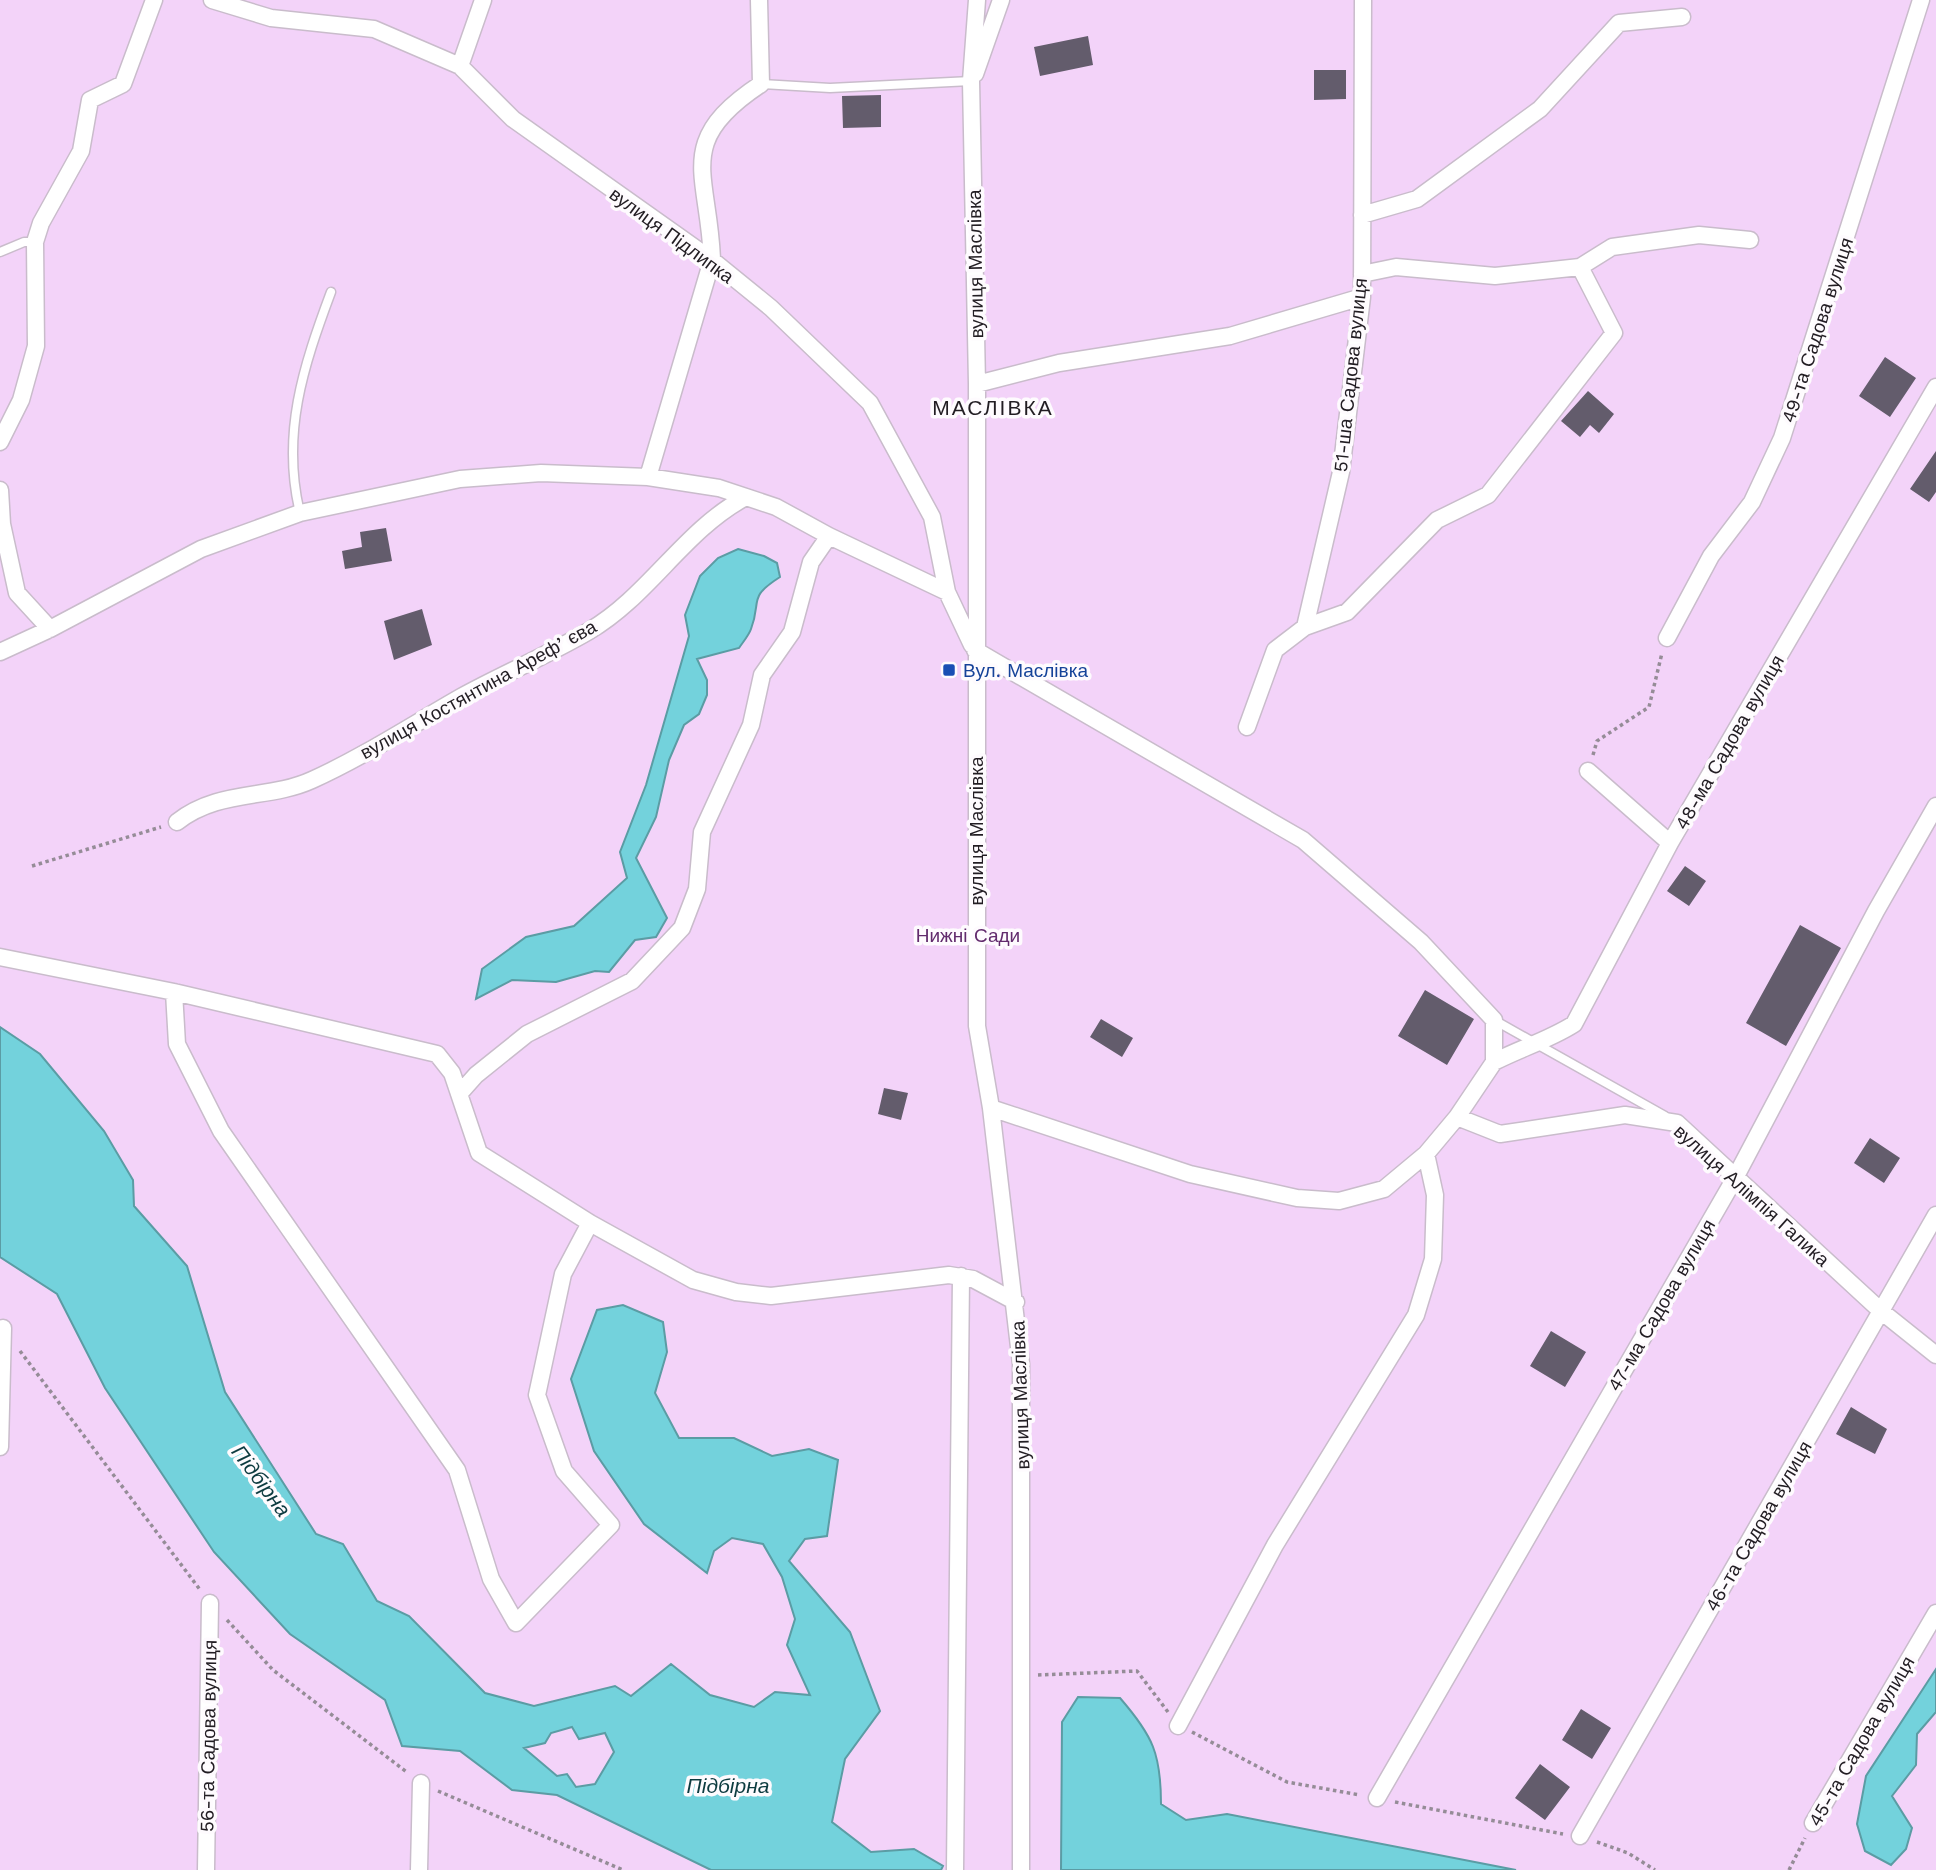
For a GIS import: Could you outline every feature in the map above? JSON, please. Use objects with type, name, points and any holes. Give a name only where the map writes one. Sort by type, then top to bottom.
[{"type":"street","points":[[0,442],[21,400],[36,345],[35,242],[41,223],[80,152],[90,100],[123,84],[154,0]]},
{"type":"street","name":"вулиця Підлипка","points":[[212,0],[271,18],[374,29],[460,66],[513,119],[712,260],[771,308],[870,403],[932,517],[947,592],[975,650]]},
{"type":"street","points":[[460,66],[482,0]]},
{"type":"street","points":[[648,477],[712,260],[711,225],[700,173],[709,129],[733,102],[761,84],[759,0]]},
{"type":"street","name":"вулиця Маслівка","points":[[977,0],[971,81],[976,384],[977,1026],[991,1108],[1016,1302],[1023,1430],[1021,1870]]},
{"type":"street","points":[[971,81],[989,41],[1001,0]]},
{"type":"street","name":"51-ша Садова вулиця","points":[[1305,627],[1341,472],[1362,297],[1363,0]]},
{"type":"street","name":"49-та Садова вулиця","points":[[1667,638],[1711,556],[1752,502],[1782,438],[1921,0]]},
{"type":"street","points":[[1362,215],[1417,199],[1540,109],[1619,23],[1682,17]]},
{"type":"street","points":[[1362,274],[1396,267],[1495,276],[1580,267],[1612,247],[1699,234],[1750,240]]},
{"type":"street","points":[[1247,727],[1275,650],[1305,627],[1347,612],[1437,520],[1488,495],[1614,333],[1580,267]]},
{"type":"street","points":[[976,384],[1059,363],[1230,336],[1362,297]]},
{"type":"street","name":"48-ма Садова вулиця","points":[[1494,1062],[1536,1042],[1554,1037],[1574,1024],[1670,843],[1936,387]]},
{"type":"street","points":[[0,652],[50,629],[201,549],[300,513],[460,479],[541,474],[648,477],[719,488],[776,506],[829,536],[947,592]]},
{"type":"street","points":[[0,490],[2,524],[17,593],[50,629]]},
{"type":"street","name":"вулиця Костянтина Арефʼєва","points":[[177,822],[196,807],[310,781],[532,658],[590,630],[637,592],[683,544],[720,511],[746,497]]},
{"type":"street","points":[[460,1093],[476,1075],[527,1034],[632,981],[682,928],[697,889],[702,832],[751,725],[762,675],[792,632],[811,562],[829,536]]},
{"type":"street","points":[[975,650],[1303,840],[1421,943],[1494,1020],[1494,1062],[1457,1117],[1426,1154],[1384,1189],[1339,1201],[1297,1198],[1190,1174],[991,1108]]},
{"type":"street","points":[[1588,771],[1670,843]]},
{"type":"street","name":"47-ма Садова вулиця","points":[[1377,1798],[1735,1178],[1876,911],[1936,806]]},
{"type":"street","points":[[0,957],[174,992],[437,1055],[452,1073],[480,1153],[590,1223],[694,1280],[736,1292],[771,1296],[961,1276],[973,1279],[1016,1302]]},
{"type":"street","points":[[174,992],[177,1044],[221,1131],[457,1470],[491,1579],[516,1623],[611,1525],[564,1471],[537,1395],[563,1274],[590,1223]]},
{"type":"street","name":"вулиця Алімпія Галика","points":[[1457,1117],[1500,1134],[1625,1115],[1677,1123],[1881,1311],[1936,1355]]},
{"type":"street","points":[[1178,1726],[1275,1545],[1416,1315],[1433,1259],[1435,1195],[1426,1154]]},
{"type":"street","name":"46-та Садова вулиця","points":[[1580,1836],[1936,1215]]},
{"type":"street","points":[[955,1870],[961,1276]]},
{"type":"street","points":[[0,1447],[3,1328]]},
{"type":"street","name":"56-та Садова вулиця","points":[[206,1870],[210,1603]]},
{"type":"street","name":"45-та Садова вулиця","points":[[1813,1823],[1936,1614]]},
{"type":"street","points":[[419,1870],[421,1783]]},
{"type":"lane","points":[[761,84],[830,88],[971,81]]},
{"type":"lane","points":[[0,251],[24,242],[35,242]]},
{"type":"lane","points":[[300,513],[292,482],[292,434],[307,358],[331,292]]},
{"type":"lane","points":[[1494,1020],[1677,1123]]},
{"type":"path","points":[[1588,771],[1597,741],[1649,707],[1667,638]]},
{"type":"path","points":[[32,866],[177,822]]},
{"type":"path","points":[[3,1328],[210,1603],[274,1670],[421,1783],[623,1870]]},
{"type":"path","points":[[1022,1675],[1137,1671],[1178,1726],[1287,1782],[1499,1824],[1580,1836],[1628,1853],[1655,1870]]},
{"type":"path","name":"45-та Садова вулиця","points":[[1789,1870],[1813,1823]]},
{"type":"green space","name":"Нижні Сади","points":[[0,0],[1936,0],[1936,1870],[0,1870]]},
{"type":"water","points":[[738,549],[764,556],[777,563],[780,577],[759,595],[751,629],[739,648],[697,659],[707,680],[707,695],[699,714],[684,725],[669,760],[656,817],[636,858],[667,918],[656,937],[635,940],[609,972],[595,971],[556,982],[512,980],[476,999],[482,969],[526,937],[574,926],[627,878],[620,852],[646,785],[689,636],[685,615],[700,576],[718,558]]},
{"type":"water","name":"Підбірна","points":[[0,1027],[40,1054],[104,1131],[133,1180],[134,1206],[187,1266],[225,1392],[316,1534],[343,1544],[377,1601],[409,1616],[485,1693],[534,1706],[615,1686],[631,1696],[671,1664],[710,1695],[754,1707],[775,1692],[810,1695],[787,1645],[795,1619],[782,1577],[763,1544],[732,1538],[714,1551],[707,1573],[644,1524],[594,1451],[571,1379],[597,1310],[623,1305],[663,1322],[667,1352],[655,1393],[679,1438],[734,1438],[772,1456],[809,1449],[838,1460],[827,1536],[805,1539],[789,1561],[850,1632],[880,1711],[845,1759],[832,1822],[871,1852],[914,1849],[943,1866],[941,1870],[711,1870],[557,1795],[512,1790],[460,1751],[402,1746],[385,1700],[290,1634],[214,1552],[105,1388],[57,1294],[0,1257]],"holes":[[[572,1727],[579,1739],[605,1733],[614,1752],[595,1784],[576,1787],[567,1774],[557,1776],[524,1748],[545,1743],[551,1733]]]},
{"type":"water","points":[[1936,1669],[1936,1712],[1917,1734],[1916,1765],[1892,1796],[1912,1828],[1906,1849],[1891,1865],[1865,1851],[1857,1824],[1866,1776]]},
{"type":"water","points":[[1078,1697],[1120,1698],[1153,1746],[1159,1772],[1161,1804],[1186,1820],[1227,1814],[1516,1870],[1061,1870],[1062,1722]]},
{"type":"building","points":[[1088,36],[1093,65],[1040,76],[1034,47]]},
{"type":"building","points":[[1314,70],[1346,70],[1346,99],[1314,100]]},
{"type":"building","points":[[881,95],[881,127],[843,128],[842,96]]},
{"type":"building","points":[[1885,357],[1916,378],[1890,417],[1859,396]]},
{"type":"building","points":[[1588,391],[1614,414],[1599,433],[1590,425],[1580,437],[1561,421]]},
{"type":"building","points":[[1936,451],[1936,492],[1929,502],[1910,489]]},
{"type":"building","points":[[386,528],[392,561],[345,569],[342,551],[362,547],[360,532]]},
{"type":"building","points":[[422,609],[432,645],[394,660],[384,621]]},
{"type":"building","points":[[1685,866],[1706,881],[1689,906],[1667,891]]},
{"type":"building","points":[[1800,925],[1841,948],[1786,1046],[1746,1023]]},
{"type":"building","points":[[1425,990],[1474,1019],[1447,1065],[1398,1036]]},
{"type":"building","points":[[1101,1019],[1133,1038],[1122,1057],[1090,1037]]},
{"type":"building","points":[[884,1088],[908,1093],[901,1120],[878,1114]]},
{"type":"building","points":[[1870,1138],[1900,1158],[1884,1183],[1854,1163]]},
{"type":"building","points":[[1551,1331],[1586,1352],[1565,1387],[1530,1366]]},
{"type":"building","points":[[1851,1407],[1887,1429],[1875,1454],[1836,1434]]},
{"type":"building","points":[[1581,1709],[1611,1728],[1592,1759],[1562,1740]]},
{"type":"building","points":[[1540,1764],[1570,1787],[1545,1820],[1515,1798]]},
{"type":"place","name":"Вул. Маслівка","points":[[949,670]]},
{"type":"district","name":"МАСЛІВКА","points":[[993,408]]}]
